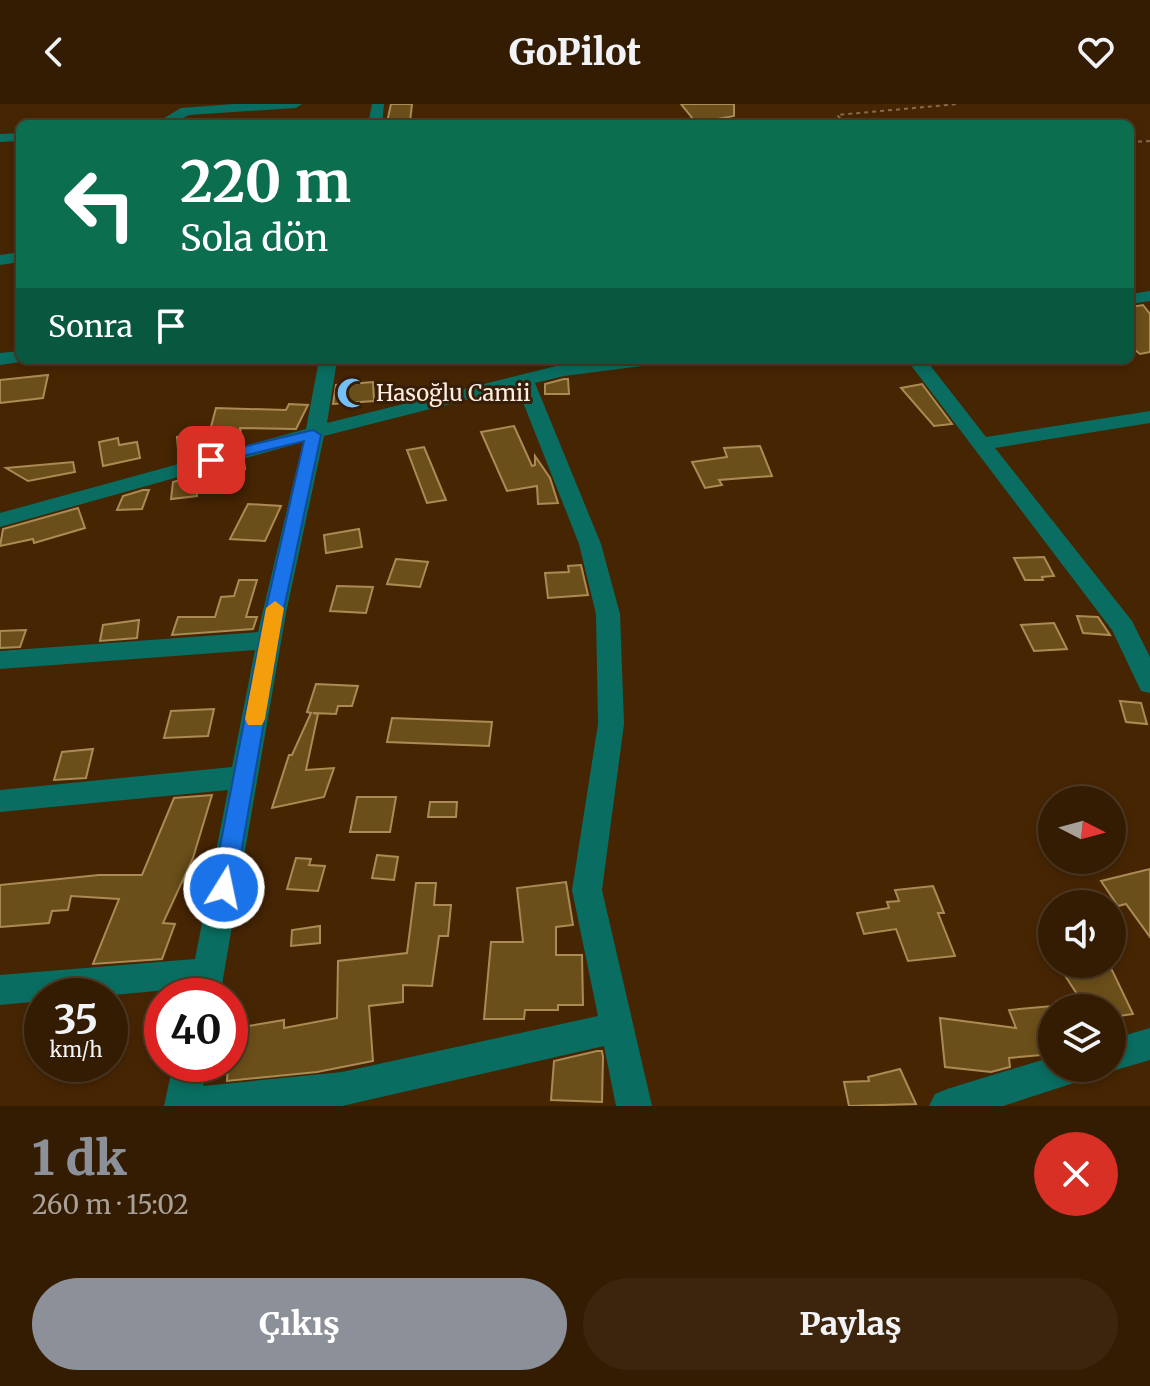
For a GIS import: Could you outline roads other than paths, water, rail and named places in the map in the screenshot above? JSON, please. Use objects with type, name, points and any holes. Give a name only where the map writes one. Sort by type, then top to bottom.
[{"type":"street","points":[[169,120],[186,111],[296,104]]},
{"type":"street","points":[[207,978],[269,640],[321,407],[327,364]]},
{"type":"street","points":[[0,520],[241,451],[564,370],[611,364]]},
{"type":"street","points":[[919,364],[1123,627],[1150,684]]},
{"type":"street","points":[[524,380],[590,544],[608,614],[611,724],[587,890],[634,1106]]},
{"type":"street","points":[[981,444],[1150,417]]},
{"type":"street","points":[[0,660],[100,655],[269,640]]},
{"type":"street","points":[[0,801],[244,777]]},
{"type":"street","points":[[0,990],[144,986]]},
{"type":"street","points":[[187,1082],[182,1106],[342,1089],[618,1027]]},
{"type":"street","points":[[1126,1051],[1150,1044]]},
{"type":"street","points":[[947,1106],[1038,1078]]},
{"type":"place","name":"Hasoğlu Camii","points":[[352,393]]}]
